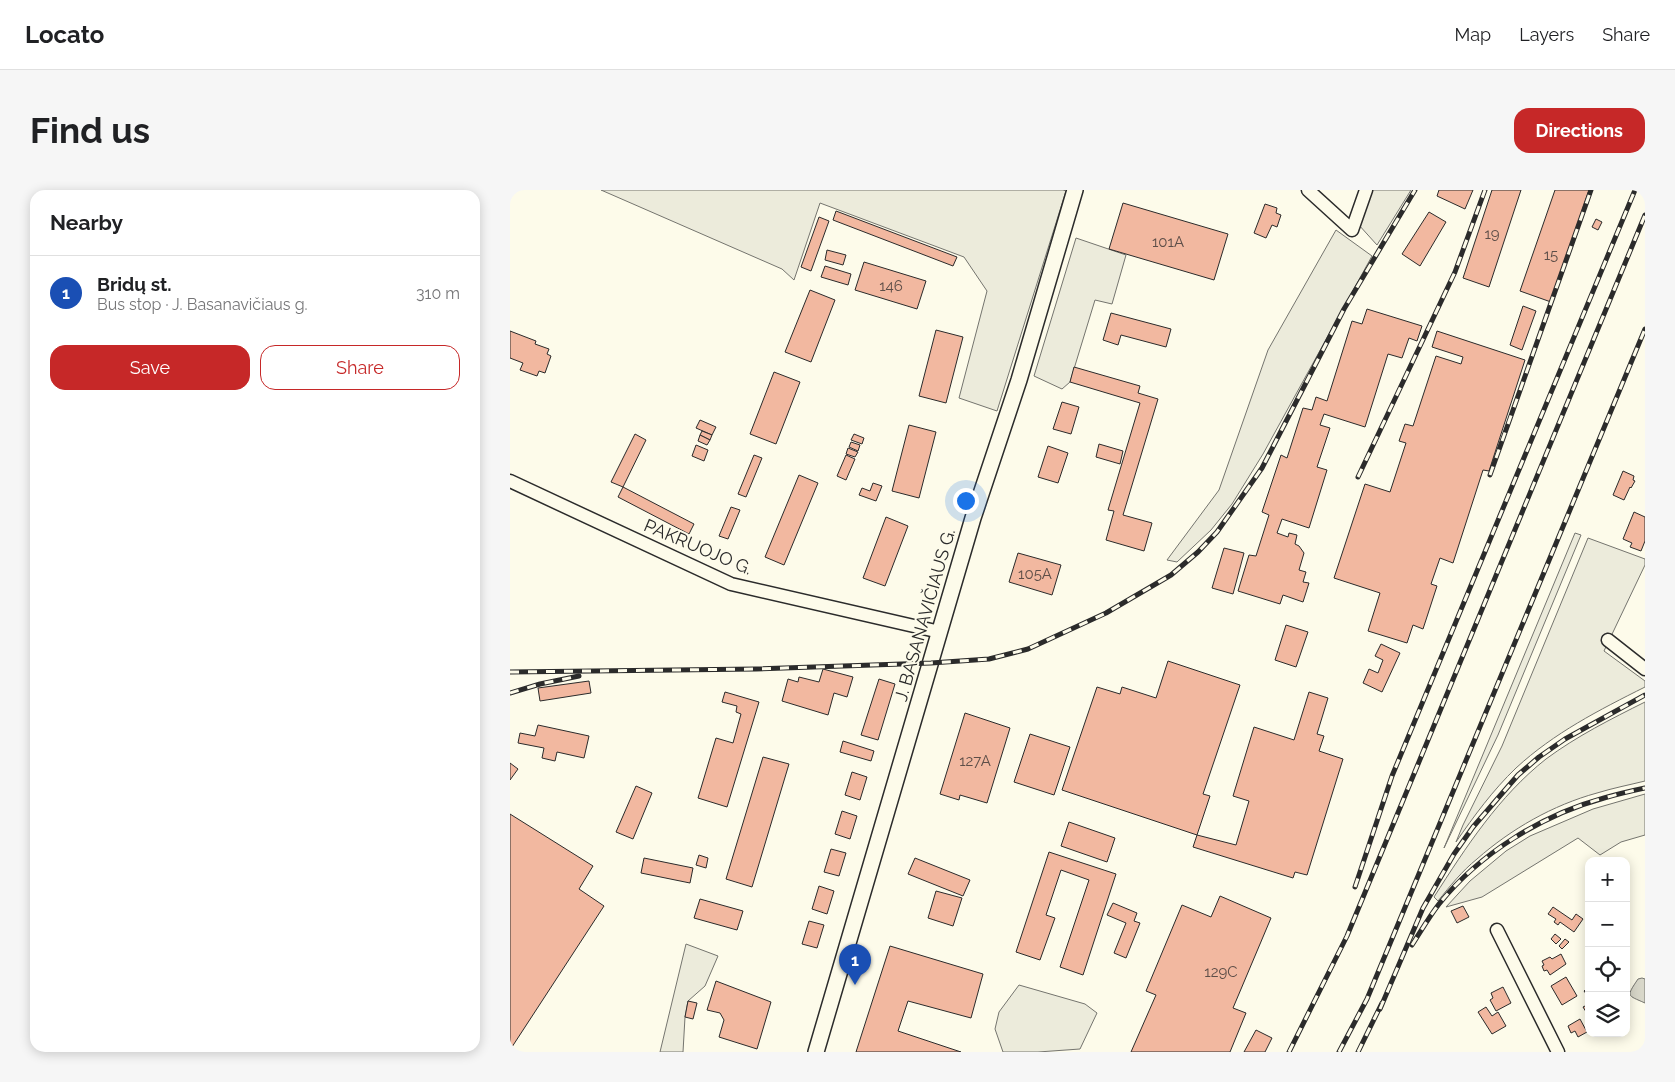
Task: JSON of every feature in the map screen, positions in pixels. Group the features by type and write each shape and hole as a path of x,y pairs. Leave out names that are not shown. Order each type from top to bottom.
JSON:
{"main road":[{"name":"J. BASANAVIČIAUS G.","path":"816,1052 973,518 1021,372 1075,190"}],"street":[{"path":"1308,190 1352,230 1366,190"},
{"name":"PAKRUOJO G.","path":"510,481 731,584 940,632"},
{"path":"1608,640 1645,669"},
{"path":"1497,930 1558,1052"}],"shaded area":[{"path":"601,190 1066,191 997,411 959,398 987,291 964,257 820,203 794,280 782,269"},
{"path":"1370,190 1411,190 1377,245 1358,224"},
{"path":"1336,230 1372,256 1263,454 1232,504 1211,530 1177,562 1167,560 1219,490 1268,350"},
{"path":"1076,238 1126,255 1112,304 1095,300 1070,382 1062,389 1034,376"},
{"path":"1575,533 1581,535 1498,735 1444,848"},
{"path":"1588,538 1645,559 1645,565 1604,651 1645,681 1645,687 1561,733 1531,755 1492,794 1456,842 1502,746"},
{"path":"1645,702 1645,781 1581,798 1533,819 1490,848 1456,879 1438,901 1434,897 1484,823 1513,789 1529,774 1546,759 1570,743 1607,721"},
{"path":"1645,794 1645,835 1621,842 1600,855 1578,838 1482,897 1446,907 1470,881 1506,851 1530,836 1593,809"},
{"path":"686,944 718,956 705,986 688,1001 683,1052 660,1052"},
{"path":"1638,979 1645,979 1645,1003 1630,995"},
{"path":"1019,985 1085,1004 1097,1013 1080,1049 1003,1052 995,1029 999,1012"}],"building":[{"path":"1439,190 1473,190 1465,209 1437,196"},
{"path":"1492,190 1521,190 1489,287 1463,278"},
{"path":"1555,190 1589,190 1551,302 1520,291"},
{"path":"1123,203 1228,234 1214,280 1109,249"},
{"path":"1265,204 1277,208 1276,213 1281,215 1277,227 1272,225 1266,238 1254,233"},
{"path":"836,211 957,257 953,266 833,220"},
{"path":"1429,212 1446,222 1420,266 1402,254"},
{"path":"819,217 829,221 811,271 801,267"},
{"path":"1596,219 1602,222 1598,230 1592,227"},
{"path":"827,250 846,255 843,265 825,260"},
{"path":"864,262 926,281 917,309 855,290"},
{"path":"825,266 851,274 848,285 821,277"},
{"path":"810,290 835,300 811,362 785,352"},
{"path":"1523,306 1536,311 1522,350 1510,345"},
{"path":"1367,309 1422,326 1417,341 1409,338 1402,358 1388,354 1365,427 1324,414 1320,425 1330,428 1317,467 1327,470 1309,528 1282,519 1277,533 1288,537 1289,533 1297,535 1295,544 1304,553 1299,570 1306,572 1303,582 1309,583 1303,602 1283,595 1280,604 1238,591 1249,555 1256,556 1269,515 1262,512 1281,455 1287,458 1303,408 1312,410 1316,397 1327,401 1352,321 1362,324"},
{"path":"1111,313 1171,329 1166,347 1121,335 1118,345 1103,340"},
{"path":"936,330 963,337 946,403 919,396"},
{"path":"510,331 536,341 535,344 549,349 547,354 551,356 545,373 539,371 537,376 520,370 523,363 510,358"},
{"path":"1437,331 1525,360 1489,471 1483,470 1453,563 1440,558 1431,584 1437,586 1423,629 1413,625 1407,643 1368,631 1380,593 1334,578 1365,484 1390,492 1406,443 1399,441 1405,424 1413,426 1436,356 1461,364 1463,357 1432,347"},
{"path":"1074,367 1140,386 1138,393 1158,399 1123,515 1152,523 1144,551 1106,540 1114,511 1108,510 1140,403 1070,382"},
{"path":"774,372 800,382 776,444 750,434"},
{"path":"1062,402 1079,407 1071,434 1053,429"},
{"path":"700,420 716,427 712,435 696,428"},
{"path":"909,425 936,432 919,498 892,491"},
{"path":"702,431 712,435 710,440 700,435"},
{"path":"635,434 646,440 623,487 611,482"},
{"path":"854,434 864,438 862,444 851,440"},
{"path":"700,435 710,440 707,445 698,441"},
{"path":"851,442 860,445 858,451 849,447"},
{"path":"1099,444 1123,451 1120,464 1096,457"},
{"path":"696,445 708,450 704,461 692,456"},
{"path":"1048,446 1068,453 1058,483 1038,477"},
{"path":"848,448 858,452 855,457 846,454"},
{"path":"754,455 762,458 746,497 738,494"},
{"path":"846,455 855,459 846,480 837,476"},
{"path":"1623,471 1634,476 1633,480 1635,481 1624,500 1613,495"},
{"path":"799,475 818,483 784,565 765,557"},
{"path":"873,483 882,486 876,501 859,495 862,488 870,491"},
{"path":"623,487 694,524 689,534 618,497"},
{"path":"731,507 740,510 728,539 719,536"},
{"path":"1634,512 1645,517 1645,541 1641,551 1630,547 1632,543 1623,539"},
{"path":"886,517 908,526 885,586 863,578"},
{"path":"1224,548 1244,553 1233,594 1212,588"},
{"path":"1018,553 1061,565 1052,595 1009,582"},
{"path":"1286,625 1308,632 1296,667 1275,660"},
{"path":"1381,644 1400,653 1382,692 1363,683 1369,669 1378,673 1383,660 1375,656"},
{"path":"1168,661 1240,685 1203,794 1210,796 1197,835 1062,790 1097,687 1120,694 1122,687 1156,698"},
{"path":"823,669 853,677 847,697 834,693 828,715 782,701 788,679 798,682 799,677 819,682"},
{"path":"879,679 895,684 878,740 861,735"},
{"path":"589,681 591,693 540,701 538,688"},
{"path":"725,692 759,702 727,807 698,798 716,738 733,743 741,714 736,712 737,706 722,702"},
{"path":"1309,692 1328,698 1317,734 1324,736 1319,751 1343,759 1307,875 1295,872 1293,878 1193,847 1197,835 1236,845 1249,801 1233,796 1254,727 1294,740"},
{"path":"965,713 1010,728 987,803 960,795 959,800 940,794"},
{"path":"538,725 589,736 584,758 557,752 555,761 542,758 544,748 518,743 520,733 535,736"},
{"path":"1030,734 1070,747 1054,795 1014,782"},
{"path":"843,741 874,751 871,761 840,752"},
{"path":"763,757 789,764 752,887 726,879"},
{"path":"510,763 518,769 510,780"},
{"path":"852,772 867,777 860,800 845,795"},
{"path":"636,786 652,793 633,839 616,832"},
{"path":"842,811 857,816 850,839 835,834"},
{"path":"510,814 593,866 579,889 604,906 510,1050"},
{"path":"1069,822 1115,838 1107,862 1061,846"},
{"path":"831,849 846,853 839,876 824,872"},
{"path":"1049,852 1116,874 1083,975 1060,967 1089,880 1061,870 1046,915 1055,918 1040,960 1016,952"},
{"path":"699,855 708,858 706,868 696,865"},
{"path":"644,858 693,868 690,883 641,873"},
{"path":"915,858 970,880 963,896 908,874"},
{"path":"819,886 834,891 827,914 812,909"},
{"path":"936,891 962,898 953,926 928,918"},
{"path":"1220,896 1271,918 1233,1008 1246,1013 1230,1052 1131,1052 1156,995 1146,991 1182,905 1211,917"},
{"path":"700,899 743,911 737,930 694,918"},
{"path":"1113,903 1137,913 1134,921 1140,923 1126,958 1114,953 1126,923 1107,915"},
{"path":"1463,906 1469,917 1457,923 1451,911"},
{"path":"1553,907 1572,920 1576,914 1583,919 1574,932 1560,922 1558,925 1554,922 1556,919 1548,914"},
{"path":"809,921 824,925 817,948 802,944"},
{"path":"1555,934 1561,939 1556,944 1551,939"},
{"path":"1565,939 1569,942 1562,949 1559,946"},
{"path":"890,946 983,974 971,1018 908,1001 898,1031 961,1052 856,1052"},
{"path":"1561,954 1566,964 1550,975 1547,970 1544,971 1542,961 1550,957 1552,959"},
{"path":"1566,977 1577,996 1562,1005 1551,986"},
{"path":"716,981 771,1002 757,1049 719,1037 724,1020 720,1013 707,1010"},
{"path":"1503,987 1511,1003 1496,1011 1490,1000 1493,998 1491,993"},
{"path":"688,1001 697,1003 693,1019 685,1017"},
{"path":"1486,1007 1492,1016 1498,1012 1506,1026 1492,1034 1478,1012"},
{"path":"1580,1019 1585,1028 1585,1033 1578,1037 1575,1031 1571,1033 1568,1026"},
{"path":"1256,1030 1272,1038 1265,1052 1244,1052"}],"railway":[{"path":"510,672 756,669 931,663 989,659 1028,649 1106,613 1171,575 1198,552 1217,532 1262,468 1344,309 1415,190"},
{"path":"1358,477 1455,272 1485,190"},
{"path":"1490,475 1591,190"},
{"path":"1355,887 1392,776 1635,190"},
{"path":"1289,1052 1347,936 1645,215"},
{"path":"1339,1052 1367,999 1645,329"},
{"path":"510,693 540,684 579,676"},
{"path":"1380,1009 1423,908 1454,854 1473,827 1518,775 1539,757 1565,739 1645,695"},
{"path":"1412,945 1435,909 1455,886 1473,868 1514,838 1581,805 1645,788"},
{"path":"1358,1052 1382,1003"}],"place":[{"name":"Bridų st.","path":"855,985"}]}
